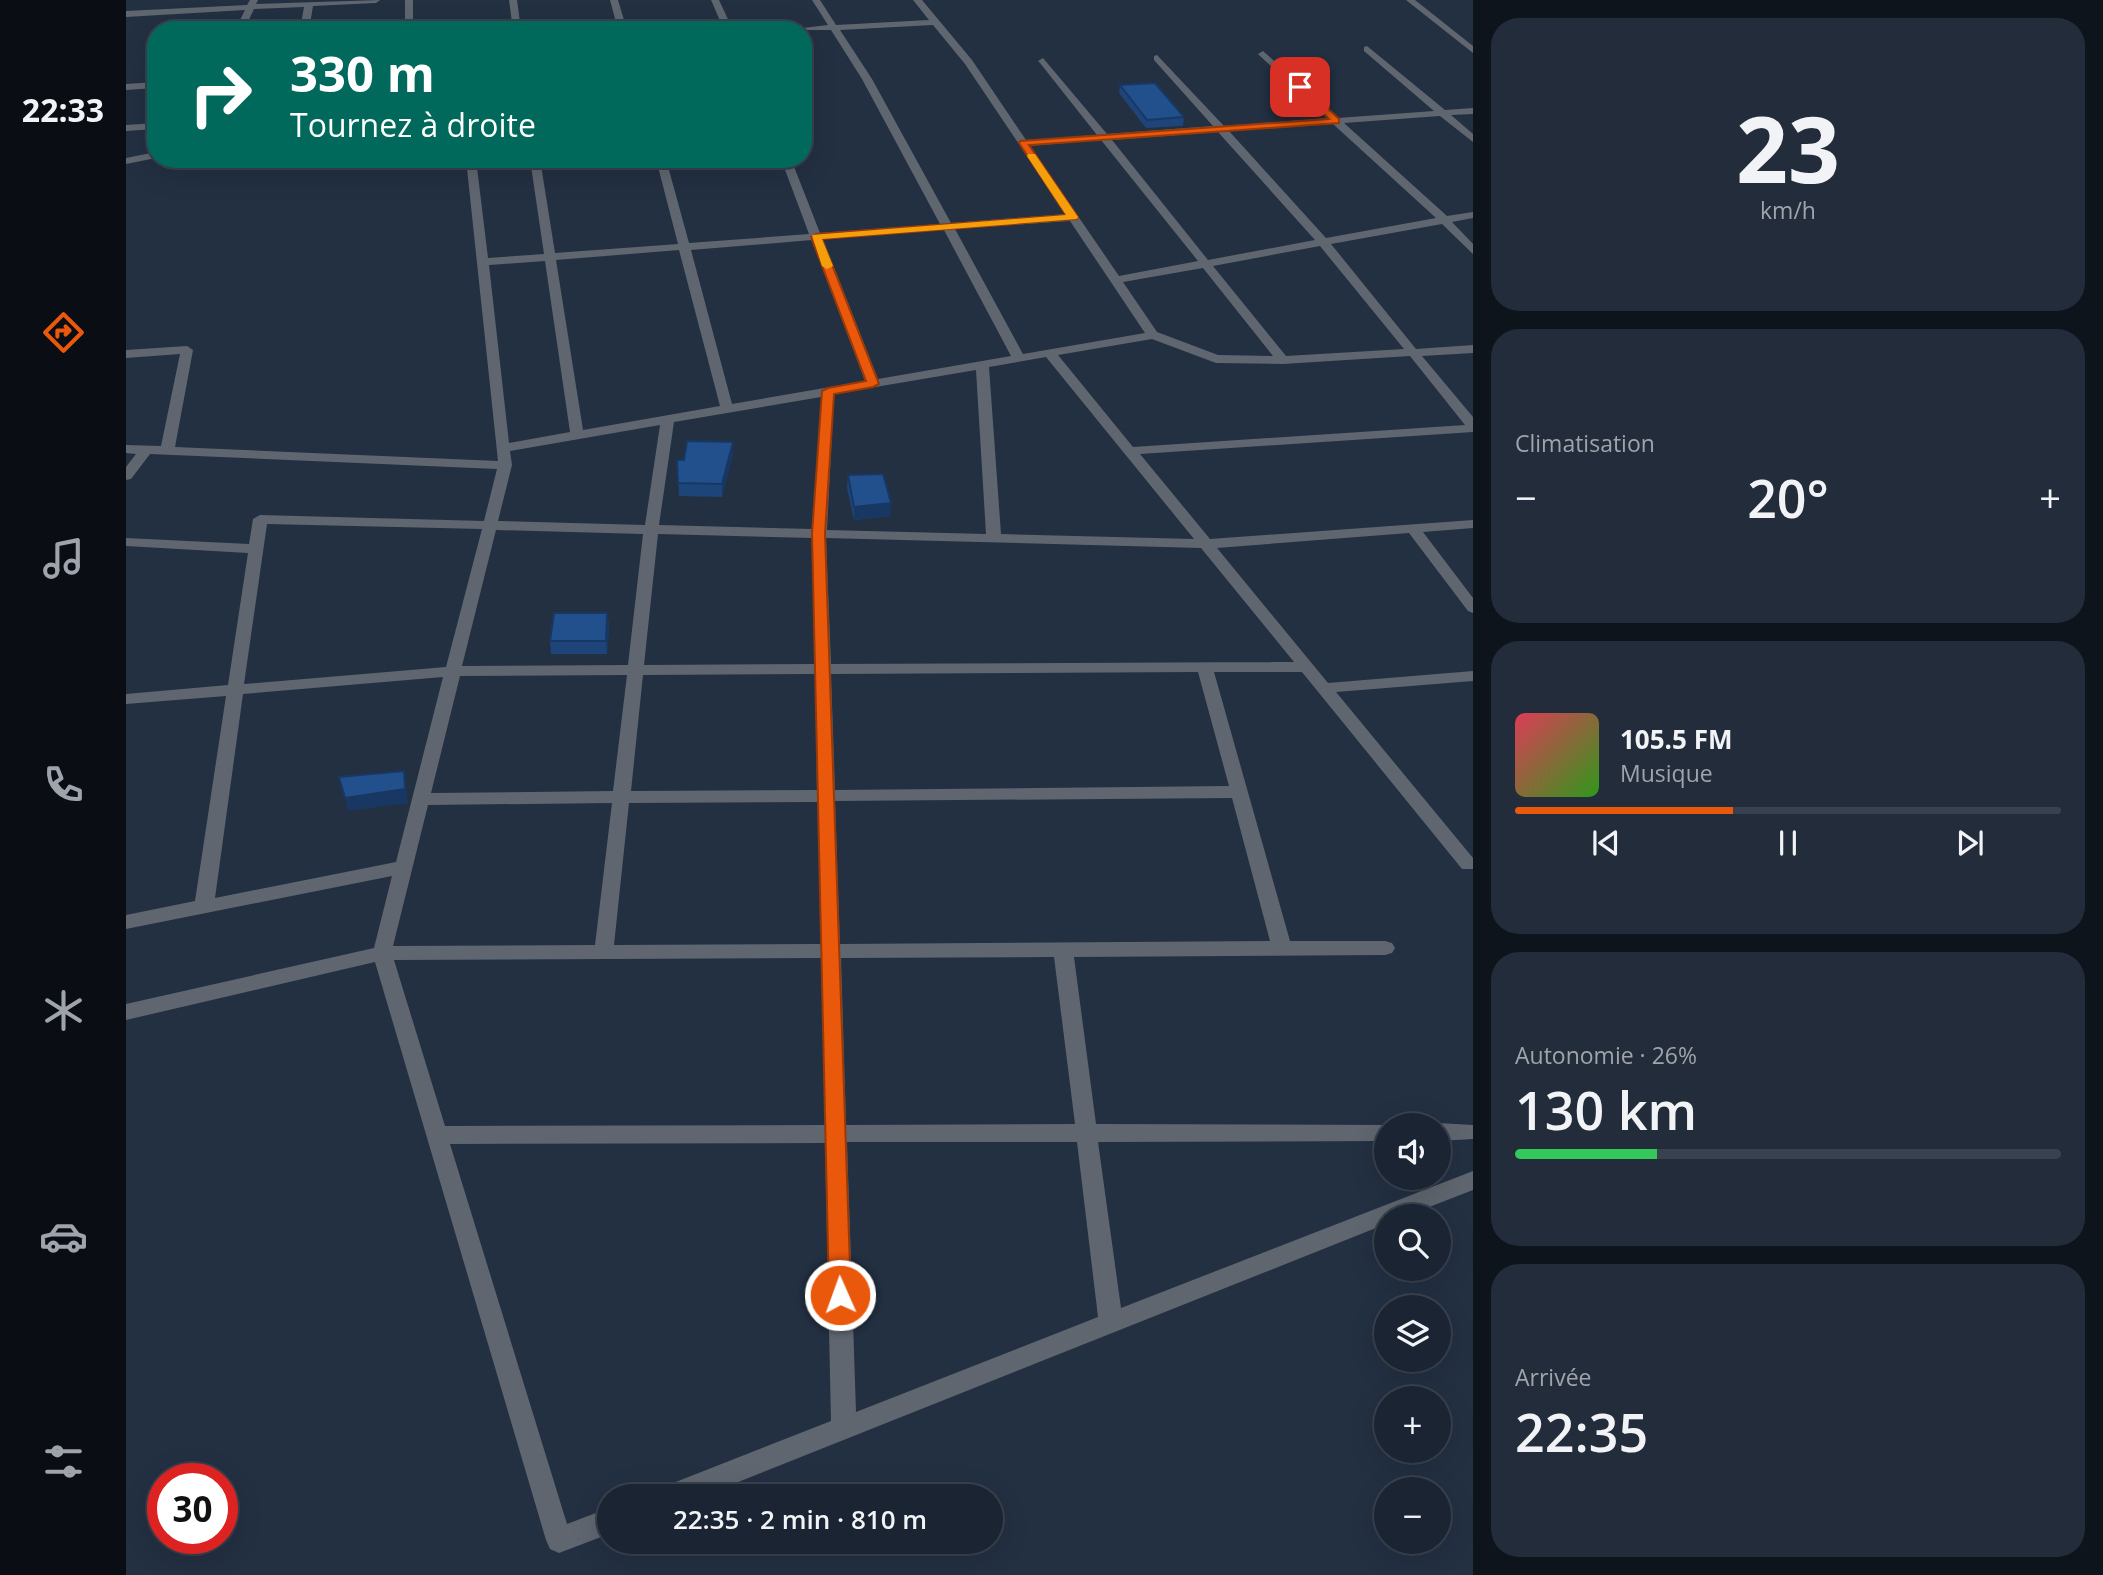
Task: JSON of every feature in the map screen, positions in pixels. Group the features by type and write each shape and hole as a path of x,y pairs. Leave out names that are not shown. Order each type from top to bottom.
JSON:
{"street":[{"path":"174,11 176,0"},
{"path":"126,14 253,3 376,0"},
{"path":"409,0 409,21"},
{"path":"513,0 516,21"},
{"path":"614,0 620,21"},
{"path":"715,0 725,21"},
{"path":"816,0 867,79 1019,358"},
{"path":"917,0 969,62 1153,335"},
{"path":"1410,0 1473,50"},
{"path":"244,21 253,3"},
{"path":"306,21 309,3"},
{"path":"812,28 935,22"},
{"path":"1451,32 1462,32"},
{"path":"1367,49 1473,139"},
{"path":"1263,54 1443,219 1473,251"},
{"path":"1157,58 1324,242 1473,427"},
{"path":"1043,61 1283,360"},
{"path":"126,87 147,86"},
{"path":"1023,143 1473,111"},
{"path":"126,128 147,127"},
{"path":"126,161 147,157"},
{"path":"472,168 505,465 382,953 559,1540 597,1526"},
{"path":"535,168 577,435"},
{"path":"663,168 727,409"},
{"path":"789,168 873,384"},
{"path":"1115,280 1473,215"},
{"path":"482,262 1073,217"},
{"path":"503,448 1153,335 1216,359 1283,360 1473,349"},
{"path":"126,354 187,350 167,451"},
{"path":"1049,353 1468,864"},
{"path":"982,365 994,538"},
{"path":"828,391 819,534 844,1429"},
{"path":"604,952 651,530 668,419"},
{"path":"1130,451 1473,427"},
{"path":"126,449 505,465"},
{"path":"126,476 146,450"},
{"path":"204,906 260,519 1206,544 1473,524"},
{"path":"1413,528 1473,608"},
{"path":"126,542 255,549"},
{"path":"126,699 453,671 1307,667"},
{"path":"1205,668 1282,948"},
{"path":"1324,688 1473,676"},
{"path":"421,799 1239,792"},
{"path":"126,922 404,866"},
{"path":"126,1012 382,953 1385,948"},
{"path":"1063,950 1111,1323"},
{"path":"437,1135 1374,1132"},
{"path":"1451,1132 1469,1132"},
{"path":"703,1484 1473,1180"}],"building":[{"path":"1155,83 1184,117 1147,120 1120,85"},
{"path":"687,441 733,442 722,484 678,483 677,460 684,460"},
{"path":"883,474 891,503 854,507 848,475"},
{"path":"554,613 607,613 606,641 550,641"},
{"path":"404,771 405,789 345,798 339,777"}],"slow traffic":[{"path":"827,266 816,237 1073,217 1032,156"}],"route":[{"path":"840,1295 819,534 828,391 873,384 816,237 1073,217 1023,143 1336,121 1300,87"}]}
